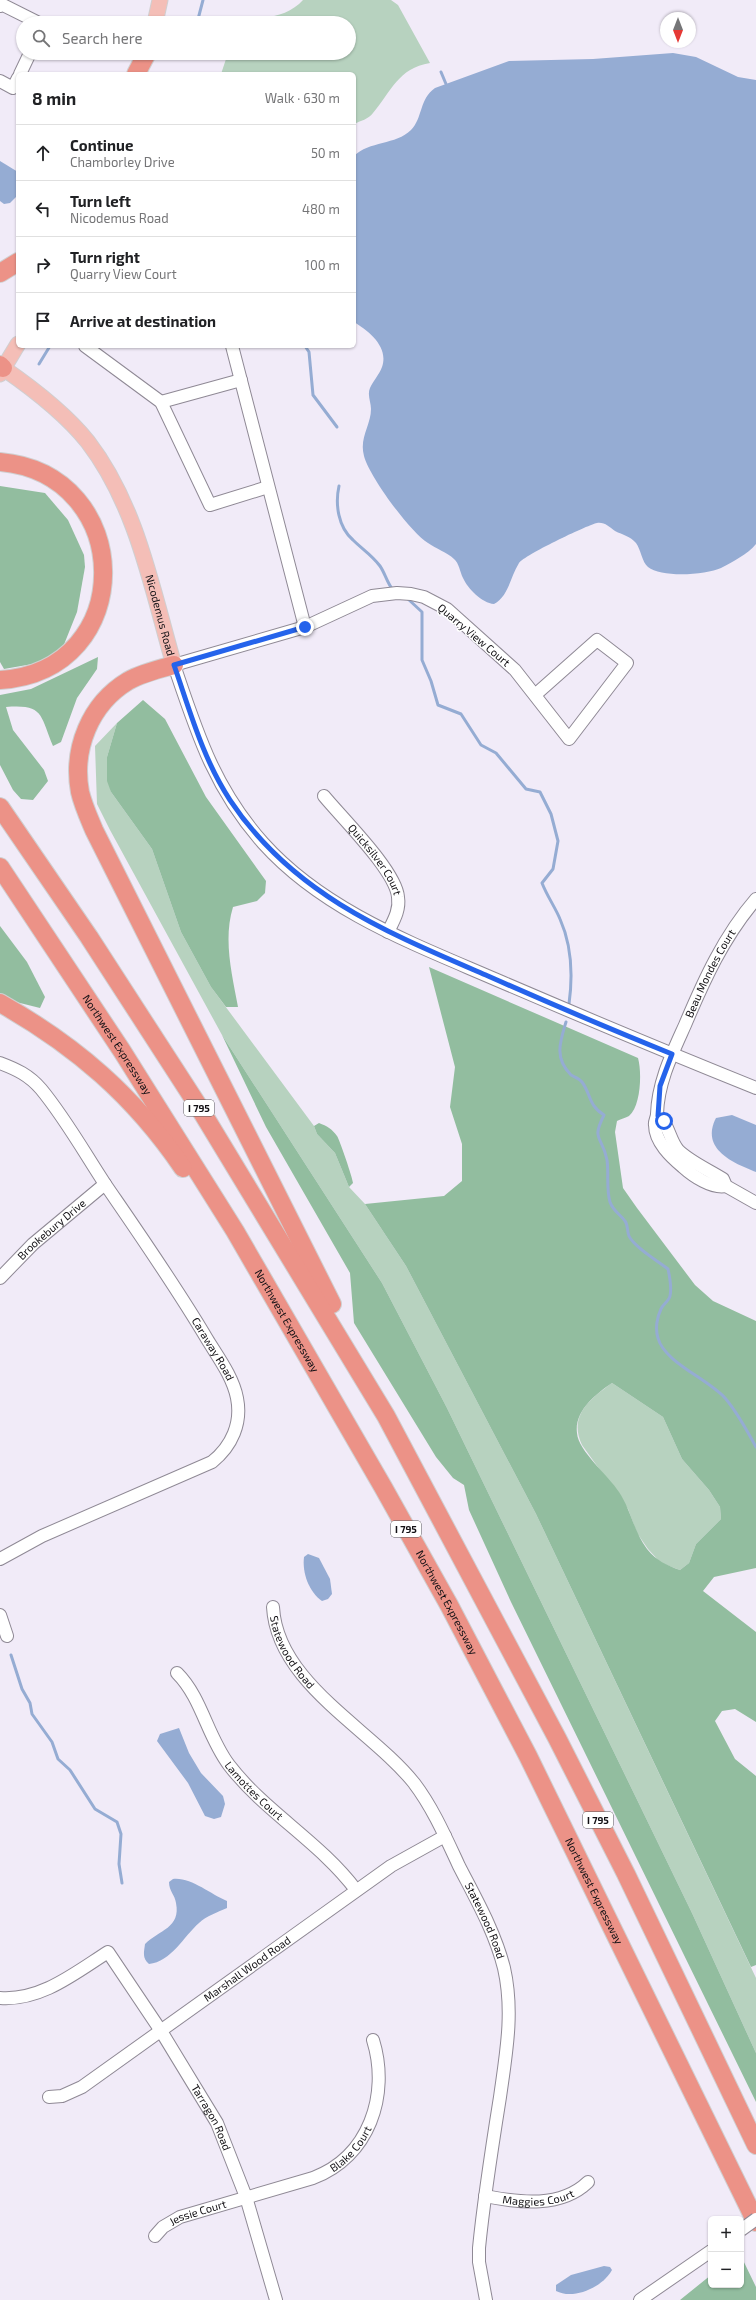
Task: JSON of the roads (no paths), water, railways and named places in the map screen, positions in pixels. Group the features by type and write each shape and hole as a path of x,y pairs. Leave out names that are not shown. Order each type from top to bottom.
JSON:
{"highway":[{"path":"137,72 143,60"},
{"path":"0,273 16,263"},
{"path":"0,462 32,468 62,485 75,496 94,525 101,547 104,568 104,583 99,607 88,630 68,654 40,672 25,677 0,680"},
{"path":"174,665 128,681 104,701 94,714 87,727 79,755 81,794 94,830 386,1416"},
{"name":"I 795","path":"0,807 90,938 196,1104 386,1416 557,1738 626,1874 756,2145"},
{"name":"Northwest Expressway","path":"0,867 168,1122 283,1312 448,1605 528,1756 756,2221"},
{"path":"0,1003 58,1038 97,1069 121,1092 172,1152 228,1237 283,1312"}],"main road":[{"path":"157,16 160,0"},
{"path":"142,72 145,60"},
{"path":"1,369 16,347"},
{"name":"Nicodemus Road","path":"1,369 58,411 87,440 105,466 118,489 129,515 174,665"}],"street":[{"path":"0,6 1,4 25,16"},
{"path":"21,72 27,60"},
{"path":"0,81 14,88 16,83"},
{"path":"88,348 162,402 210,505 268,487"},
{"path":"233,348 305,627"},
{"path":"162,402 241,380"},
{"name":"Quarry View Court","path":"174,665 305,627 327,618 362,599 384,593 398,593 424,598 447,609 515,670 569,739 627,663 598,640 535,695"},
{"name":"Nicodemus Road","path":"174,665 205,754 230,800 245,821 278,858 307,883 352,913 388,932 566,1010 756,1088"},
{"name":"Quicksilver Court","path":"324,796 382,865 396,886 398,907 388,932"},
{"name":"Beau Mondes Court","path":"756,899 732,930 712,965 672,1054 660,1086 658,1116 654,1124 658,1137 674,1159 691,1174 718,1187 726,1186 756,1203"},
{"name":"Caraway Road","path":"0,1063 17,1069 30,1077 40,1088 177,1288 225,1369 237,1397 238,1422 230,1442 223,1453 212,1462 42,1536 0,1559"},
{"name":"Brookebury Drive","path":"0,1278 33,1244 105,1184"},
{"name":"Statewood Road","path":"273,1607 274,1622 279,1635 287,1652 302,1673 317,1691 402,1769 426,1802 445,1836 490,1928 501,1957 507,1988 508,2038 479,2248 482,2283 486,2300"},
{"path":"0,1615 7,1636"},
{"name":"Lamottes Court","path":"177,1673 186,1682 208,1730 229,1765 260,1798 332,1862 356,1890"},
{"name":"Marshall Wood Road","path":"49,2097 62,2096 82,2087 390,1866 445,1836"},
{"name":"Tarragon Road","path":"0,1998 16,1998 47,1989 108,1952 217,2123 246,2198 276,2300"},
{"name":"Blake Court","path":"246,2198 323,2174 355,2150 366,2132 376,2105 380,2074 374,2040"},
{"name":"Maggies Court","path":"485,2196 527,2202 555,2199 579,2190 588,2182"},
{"name":"Jessie Court","path":"155,2236 163,2227 180,2217 246,2198"},
{"path":"744,2228 756,2221"},
{"path":"640,2300 710,2252"}],"water":[{"path":"673,53 696,57 738,77 756,80 756,544 740,558 721,568 695,574 663,573 646,565 638,546 631,539 605,524 597,523 556,541 524,559 516,568 509,586 503,596 494,604 480,598 468,587 454,559 431,545 411,528 391,503 367,465 364,456 363,443 371,409 369,391 371,385 381,370 383,353 376,340 366,330 356,323 356,154 367,148 405,135 411,130 418,120 426,98 435,88 509,61 593,59"},
{"path":"0,161 16,171 16,197 10,203 4,204 0,201"},
{"path":"732,1115 756,1125 756,1172 738,1164 721,1153 712,1138 712,1129 716,1118"},
{"path":"308,1554 319,1558 330,1579 332,1594 328,1599 322,1601 317,1597 307,1582 304,1569 304,1557"},
{"path":"179,1728 189,1753 201,1773 223,1796 225,1804 221,1817 214,1819 205,1816 188,1783 157,1741 160,1734"},
{"path":"173,1879 180,1879 194,1883 227,1901 227,1908 212,1914 193,1928 171,1954 164,1959 149,1964 144,1957 145,1944 168,1928 175,1918 177,1911 169,1882"},
{"path":"604,2266 610,2267 612,2270 601,2282 587,2291 571,2294 556,2291 556,2285 571,2275"}],"waterway":[{"path":"199,16 203,0"},
{"path":"441,72 446,84"},
{"path":"39,364 49,348"},
{"path":"306,348 309,352 313,395 337,427"},
{"path":"339,486 337,500 339,515 344,529 348,535 377,562 393,590"},
{"path":"408,599 422,612 422,660 431,681 438,705 461,714 481,745 496,753 526,789 540,792 551,814 558,841 553,869 542,883 560,919 567,940 571,971 569,1004"},
{"path":"566,1022 560,1043 560,1056 562,1062 571,1075 582,1082 592,1103 604,1115 598,1129 598,1134 607,1160 608,1192 610,1202 613,1208 626,1223 629,1236 636,1245 668,1269 671,1293 662,1307 657,1323 657,1334 662,1347 677,1363 708,1384 725,1398 738,1416 756,1447"},
{"path":"11,1655 22,1689 30,1703 32,1714 52,1742 58,1759 70,1770 95,1809 117,1822 121,1834 119,1864 122,1883"}]}
